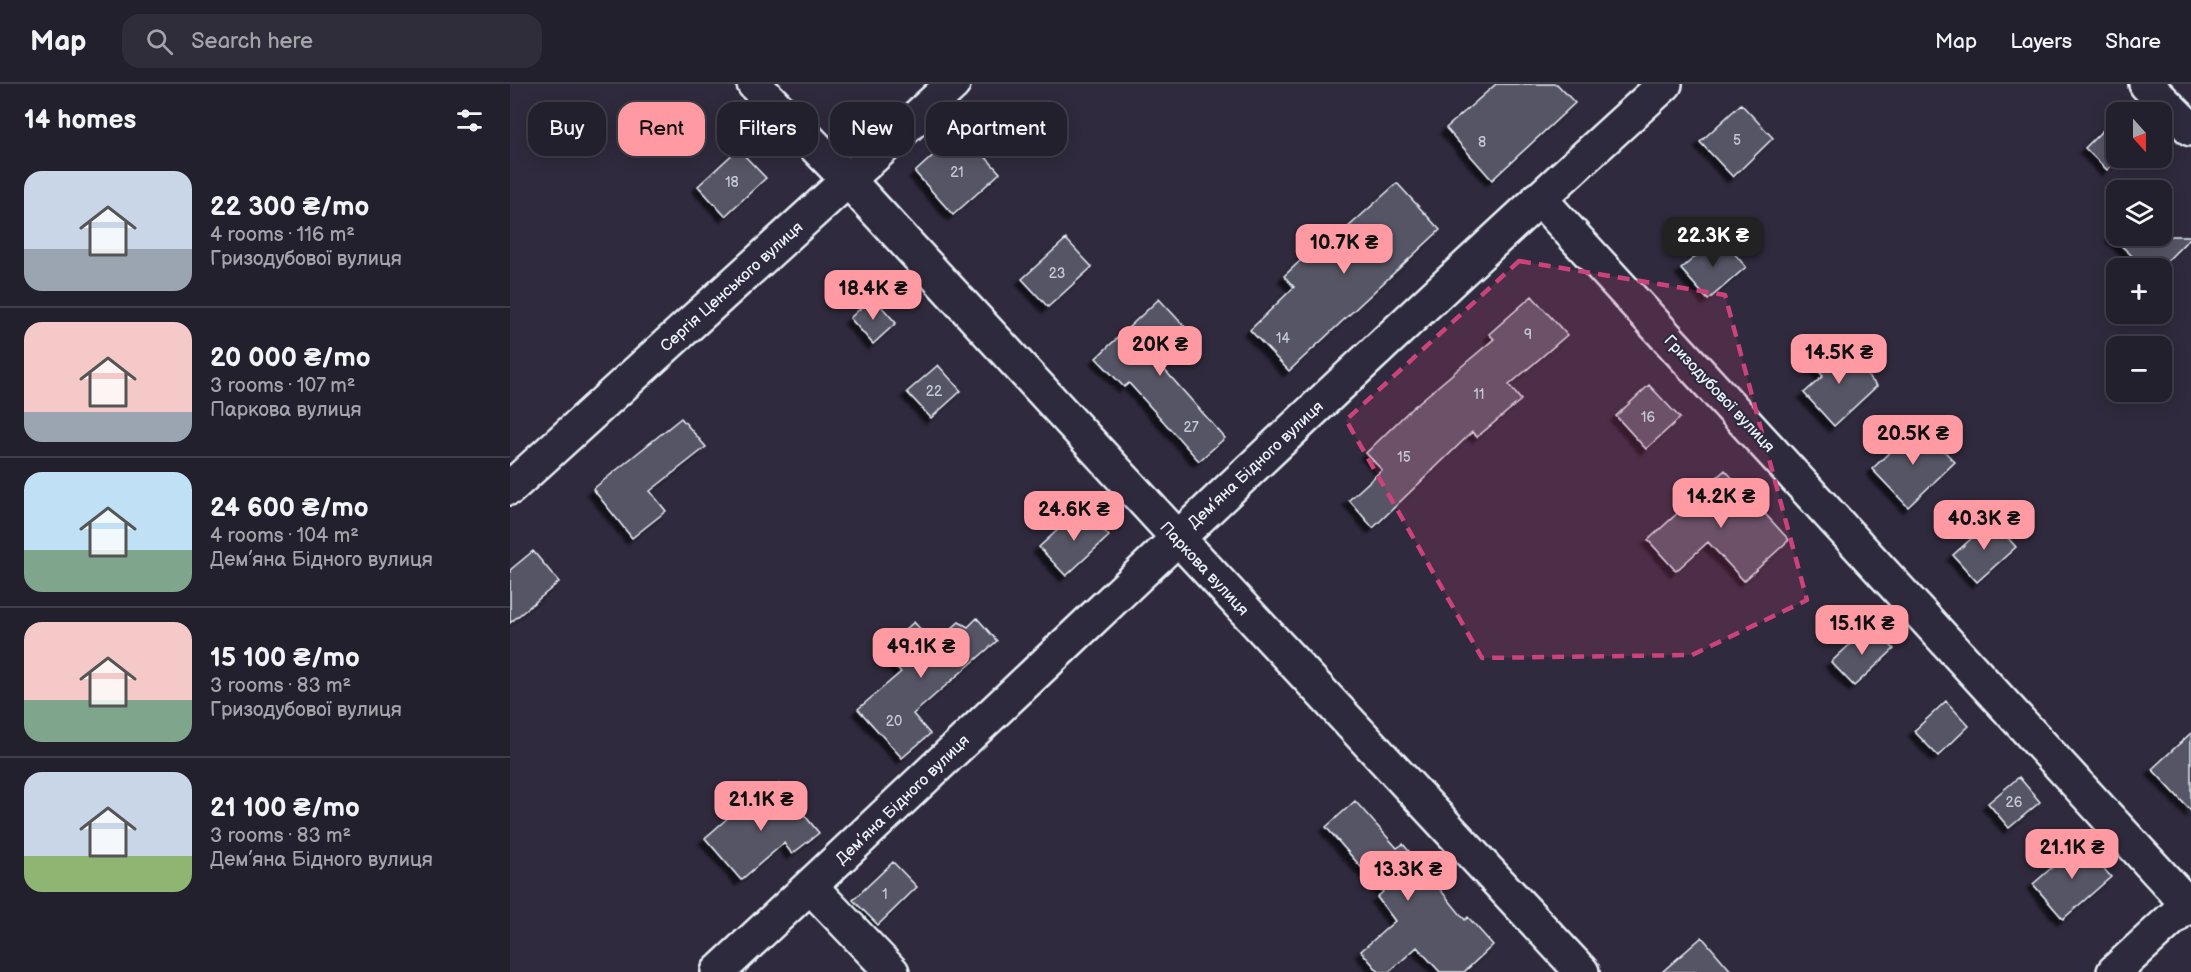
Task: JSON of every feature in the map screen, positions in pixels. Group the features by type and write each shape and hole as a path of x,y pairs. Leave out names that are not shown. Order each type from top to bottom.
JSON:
{"street":[{"name":"Паркова вулиця","path":"754,84 847,179 1582,972"},
{"name":"Сергія Ценського вулиця","path":"510,488 953,84"},
{"name":"Дем’яна Бідного вулиця","path":"718,972 1177,537 1539,198 1665,84"},
{"path":"2146,84 2191,129"},
{"name":"Гризодубової вулиця","path":"1539,198 2190,904"},
{"path":"810,886 892,972"},
{"path":"2114,972 2190,904"}],"highlighted area":[{"path":"1519,261 1725,295 1807,600 1692,655 1482,658 1346,420"}],"building":[{"path":"1496,84 1557,84 1575,103 1492,180 1446,128"},
{"path":"1741,104 1773,138 1733,177 1700,142"},
{"path":"2106,127 2106,168 2109,168 2107,170 2085,148"},
{"path":"730,156 745,156 766,178 725,216 698,186"},
{"path":"933,156 985,156 1000,173 953,215 915,172"},
{"path":"1397,183 1440,230 1289,371 1250,330 1294,287 1284,276 1330,233 1335,239"},
{"path":"1719,236 1746,267 1708,300 1681,269"},
{"path":"2172,236 2191,236 2170,258 2134,258 2122,246 2172,246"},
{"path":"1066,239 1092,267 1048,307 1022,279"},
{"path":"1532,296 1567,335 1509,385 1521,400 1477,437 1472,432 1373,528 1349,500 1382,470 1366,453 1411,409 1494,339 1489,334"},
{"path":"873,297 896,323 873,344 850,318"},
{"path":"1159,299 1187,329 1155,359 1225,438 1199,461 1129,383 1124,387 1096,358"},
{"path":"1837,343 1877,386 1834,426 1804,393 1823,376 1813,365"},
{"path":"938,365 961,391 931,418 907,392"},
{"path":"1649,385 1680,418 1646,449 1616,416"},
{"path":"681,418 706,447 650,491 666,511 632,538 593,489"},
{"path":"1918,425 1955,462 1908,507 1872,469"},
{"path":"1725,470 1789,540 1744,581 1708,542 1676,571 1648,540"},
{"path":"1082,508 1109,536 1066,576 1039,547"},
{"path":"1992,520 2016,547 1977,582 1953,555"},
{"path":"533,551 559,582 510,623 510,570"},
{"path":"977,618 997,641 913,714 930,734 902,758 858,709 901,672 882,650 914,622 934,644 959,622 968,627"},
{"path":"1871,625 1894,649 1854,686 1831,662"},
{"path":"1946,701 1969,726 1938,756 1914,731"},
{"path":"2191,733 2191,811 2152,769"},
{"path":"2019,777 2040,802 2009,828 1988,803"},
{"path":"779,784 819,833 792,854 784,843 741,880 705,838 739,808 743,813"},
{"path":"1355,801 1397,848 1403,844 1465,920 1468,917 1493,945 1464,972 1440,972 1417,947 1389,972 1379,972 1361,951 1395,921 1377,897 1383,892 1326,827"},
{"path":"2081,842 2111,877 2063,919 2033,884"},
{"path":"893,862 917,887 878,925 853,900"},
{"path":"1702,937 1732,972 1662,972"}]}
